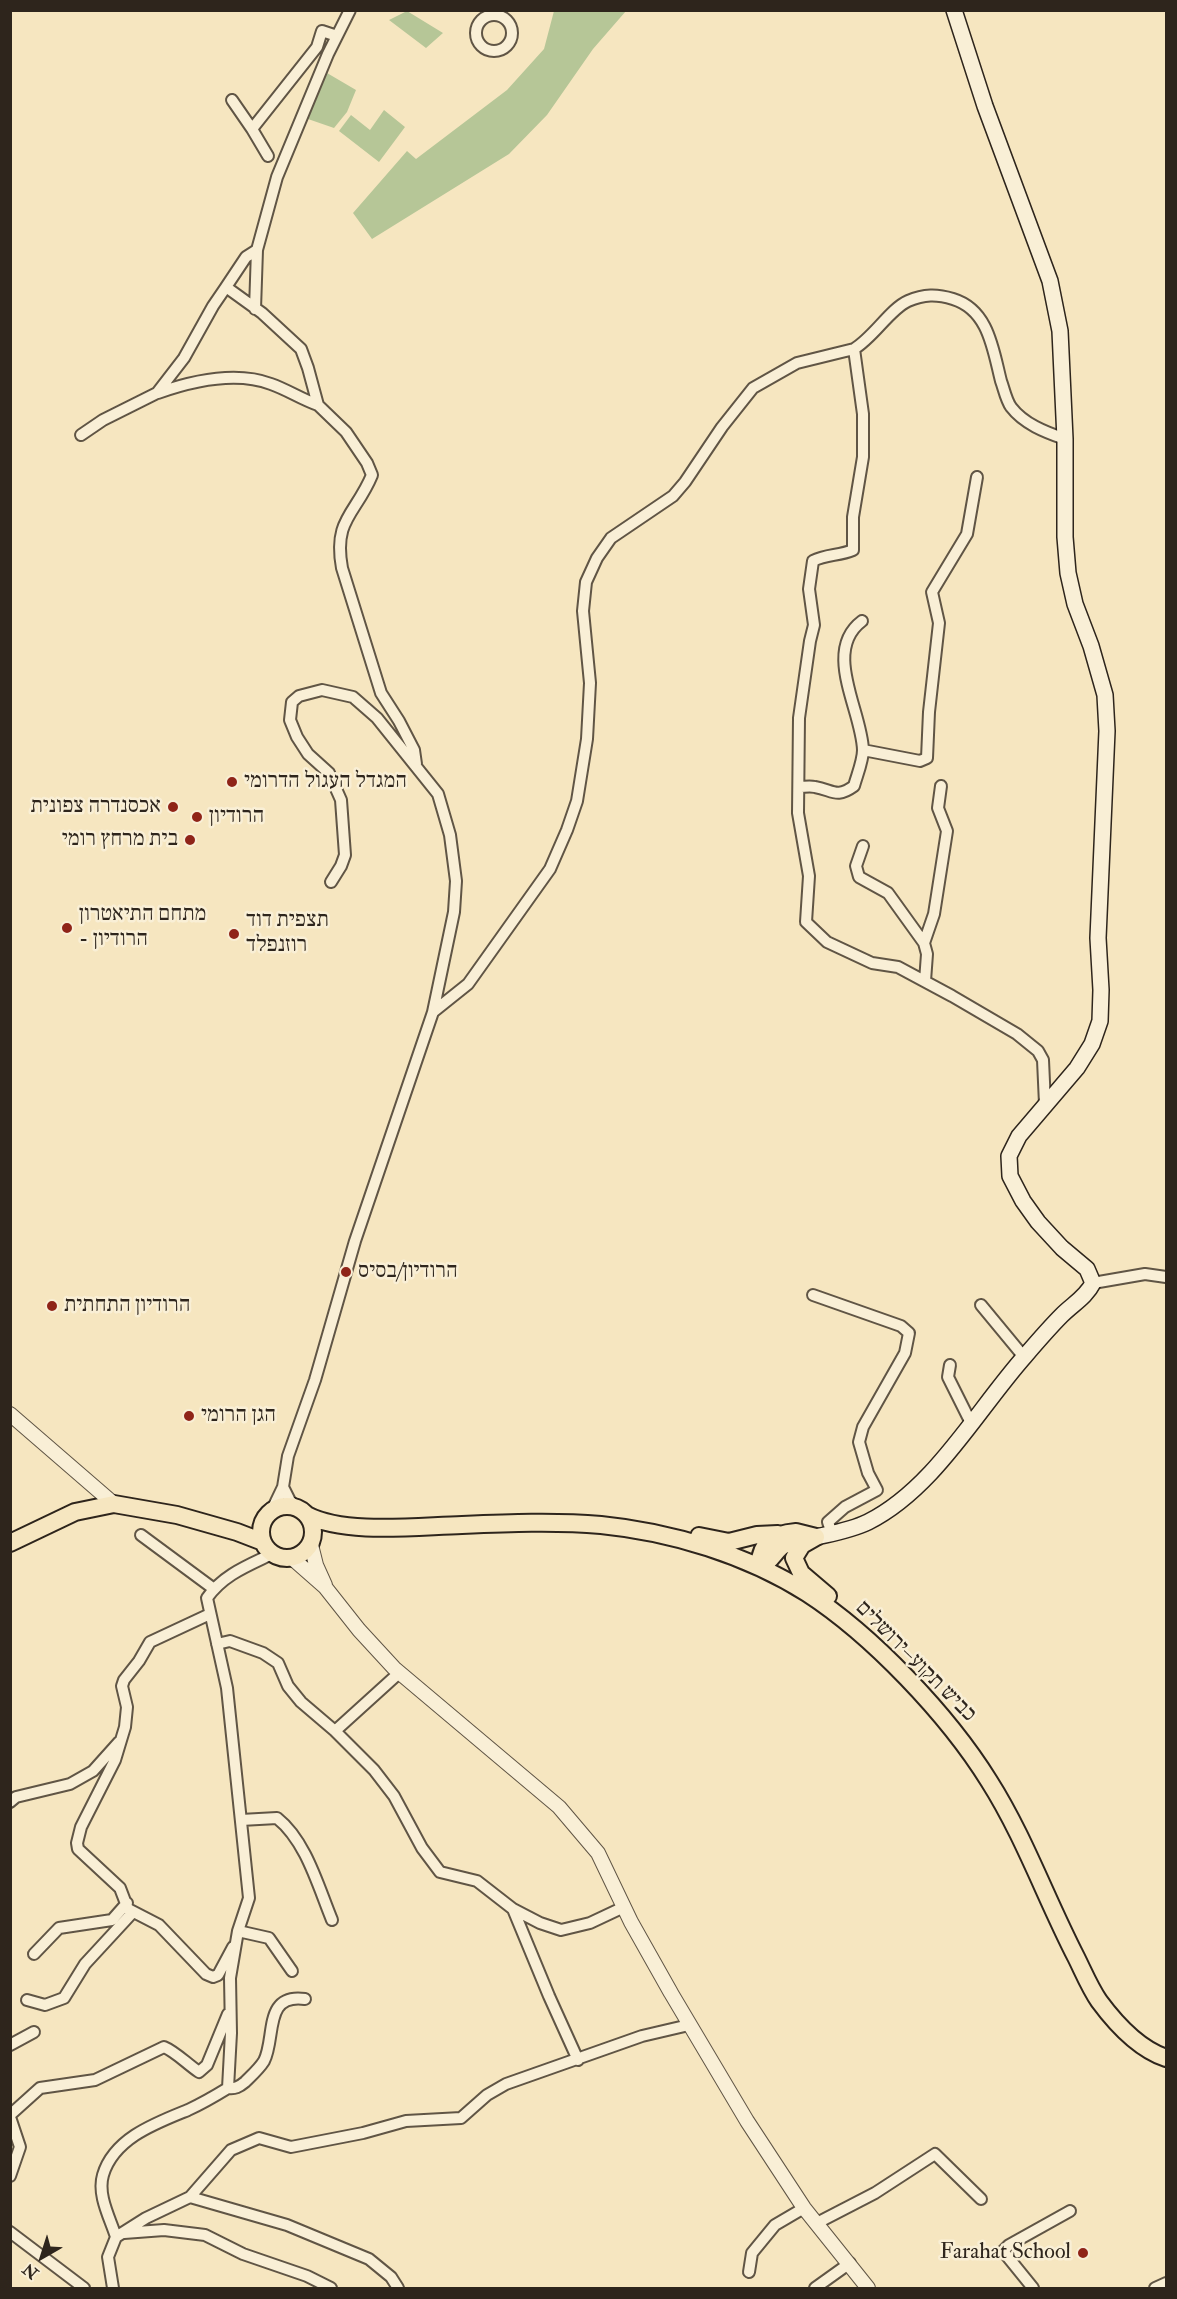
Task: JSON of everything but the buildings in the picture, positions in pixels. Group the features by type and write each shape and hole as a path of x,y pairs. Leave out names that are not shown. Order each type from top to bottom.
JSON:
{"main road":[{"path":"778,1534 767,1543 760,1554 759,1566 768,1563 788,1542 844,1532 869,1522 890,1508 945,1459 1024,1357 1063,1315 1088,1293 1093,1283 1087,1269 1062,1248 1038,1222 1010,1176 1009,1156 1019,1136 1077,1068 1092,1044 1100,1021 1098,938 1107,731 1105,695 1091,646 1075,604 1068,573 1065,537 1065,439 1060,331 1050,281 985,106 954,10"},
{"path":"10,1543 75,1512 114,1504 177,1515 237,1532 284,1558 292,1558 306,1551 311,1545 314,1530 304,1512 284,1506 267,1518 237,1532"},
{"name":"כביש תקוע–ירושלים","path":"304,1512 317,1520 363,1527 543,1522 602,1525 700,1546 759,1566 807,1593 848,1622 922,1694 963,1742 990,1782 1022,1841 1059,1923 1098,2000 1127,2034 1167,2058"},
{"path":"267,1518 268,1548"},
{"path":"625,1529 643,1524 729,1542 757,1535 796,1532 824,1535"},
{"name":"כביש תקוע–ירושלים","path":"311,1545 323,1536 363,1527"},
{"path":"824,1535 802,1545 794,1558 801,1573 874,1632 916,1675 922,1694"}],"street":[{"path":"255,309 257,250 277,177 350,10"},
{"path":"252,129 316,47 322,31 337,36"},
{"path":"232,100 268,156"},
{"path":"157,393 184,358 213,306 246,257 257,250"},
{"path":"226,288 255,309 301,349 318,405"},
{"path":"433,1012 468,984 550,869 567,830 577,801 587,739 590,683 583,611 586,582 597,558 611,538 673,496 753,388 797,363 854,349 867,341 906,302 927,294 957,300 975,312 986,326 1004,392 1011,406 1038,430 1065,439"},
{"path":"854,349 862,414 863,457 853,517 853,550 842,555 823,555 813,561 811,572 810,589 814,625 799,718 798,813 809,876 806,922 827,942 872,963 898,967 1017,1035 1038,1051 1043,1060 1045,1104"},
{"path":"81,435 103,420 157,393 185,383 243,378 268,382 318,405 346,432 367,463 372,475 351,509 342,529 339,550 342,568 381,693 414,750 416,765"},
{"path":"863,750 920,761 927,758 929,712 939,623 932,592 967,534 977,477"},
{"path":"799,787 816,787 830,793 844,793 854,786 863,750 846,673 844,651 854,627 862,621"},
{"path":"267,1518 283,1487 288,1456 315,1380 355,1241 433,1012 450,937 456,881 450,835 438,794 377,718 353,698 322,690 299,696 292,702 290,720 308,754 329,773 341,800 345,855 341,867 331,882"},
{"path":"924,943 934,914 947,831 938,808 941,786"},
{"path":"863,846 856,866 859,876 888,893 924,943 927,954 925,981"},
{"path":"1093,1283 1132,1275 1167,1277"},
{"path":"813,1295 901,1326 909,1333 904,1353 863,1427 860,1442 868,1473 877,1490 845,1507 828,1521 824,1535"},
{"path":"981,1305 1024,1357"},
{"path":"950,1365 948,1377 971,1423"},
{"path":"10,1414 114,1504"},
{"path":"283,1487 290,1501 304,1512"},
{"path":"141,1535 213,1589"},
{"path":"311,1545 326,1587"},
{"path":"228,2088 230,1978 237,1936 249,1898 227,1688 207,1598 213,1589 268,1548"},
{"path":"292,1558 326,1587 359,1630 399,1673 559,1807 598,1853 624,1907 689,2025 742,2113 804,2208 850,2263 868,2289"},
{"path":"210,1614 150,1642 124,1680 122,1686 128,1715 121,1740 115,1760 81,1827 77,1844 78,1849 120,1888 130,1908 159,1925 199,1968 213,1977 218,1975 237,1936"},
{"path":"217,1644 230,1641 263,1653 278,1664 288,1686 301,1702 375,1770 394,1796 422,1848 440,1872 477,1881 513,1909 540,1923 561,1930 590,1923 624,1907"},
{"path":"335,1731 399,1673"},
{"path":"10,1802 16,1797 70,1784 93,1771 121,1740"},
{"path":"241,1820 277,1818 286,1826 307,1859 332,1920"},
{"path":"34,1954 59,1928 112,1920 130,1908"},
{"path":"27,2000 45,2005 64,1998 85,1964 130,1908"},
{"path":"513,1909 578,2060"},
{"path":"237,1936 269,1938 292,1971"},
{"path":"118,2235 103,2201 103,2175 115,2154 132,2136 161,2120 189,2110 228,2088 234,2089 241,2086 264,2060 270,2029 280,2006 296,1998 305,2000"},
{"path":"10,2176 20,2147 10,2116 40,2088 95,2080 164,2047 199,2072 207,2065 231,2008"},
{"path":"113,2289 108,2257 118,2235 146,2218 190,2197 231,2150 259,2138 291,2147 363,2133 406,2121 461,2118 487,2095 506,2084 642,2036 689,2025"},
{"path":"10,2045 34,2032"},
{"path":"817,2223 875,2193 935,2154 981,2199"},
{"path":"190,2197 287,2225 369,2259 391,2277 398,2289"},
{"path":"749,2272 752,2253 775,2225 804,2208"},
{"path":"1033,2289 1003,2251 1009,2245 1070,2211"},
{"path":"118,2235 164,2230 205,2235 243,2254 307,2276 331,2289"},
{"path":"10,2232 84,2289"},
{"path":"815,2289 850,2263"},
{"path":"1155,2289 1167,2283"}],"green space":[{"path":"407,11 443,33 426,48 389,20"},
{"path":"554,11 626,11 593,49 547,115 509,154 372,239 353,213 407,151 416,159 507,90 544,49"},
{"path":"327,73 356,90 347,112 334,128 308,119"},
{"path":"384,110 405,127 379,162 339,131 351,115 370,130"}],"place":[{"name":"המגדל העגול הדרומי","path":"232,782"},
{"name":"אכסנדרה צפונית","path":"173,807"},
{"name":"הרודיון","path":"197,817"},
{"name":"בית מרחץ רומי","path":"190,840"},
{"name":"מתחם התיאטרון - הרודיון","path":"67,928"},
{"name":"תצפית דוד רוזנפלד","path":"234,934"},
{"name":"הרודיון/בסיס","path":"346,1272"},
{"name":"הרודיון התחתית","path":"52,1306"},
{"name":"הגן הרומי","path":"189,1416"},
{"name":"Farahat School","path":"1083,2253"}]}
